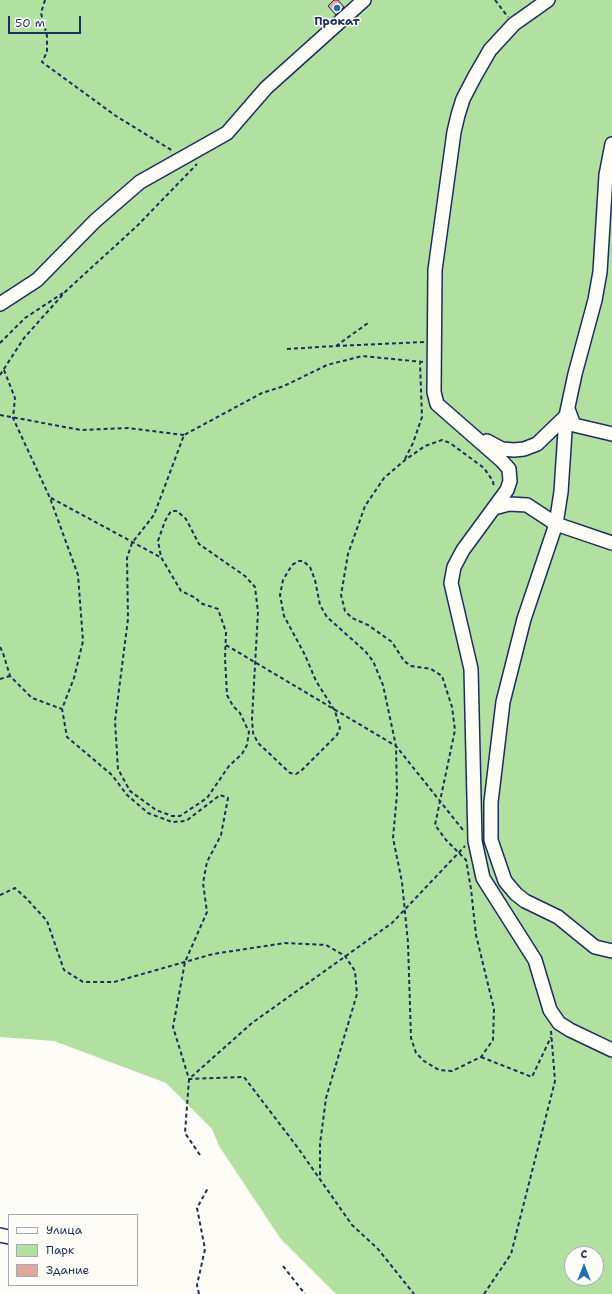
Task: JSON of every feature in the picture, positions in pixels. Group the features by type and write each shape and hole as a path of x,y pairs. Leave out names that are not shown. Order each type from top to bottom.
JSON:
{"street":[{"path":"0,304 37,280 95,221 140,182 227,133 266,88 364,0"},
{"path":"548,0 514,24 490,50 463,99 454,132 435,270 434,392 437,404 456,422 473,434 502,449 524,449 537,444 567,412"},
{"path":"612,144 606,175 600,272 595,300 575,374 567,412 561,492 556,524 524,619 503,702 491,802 491,840 505,881 516,894 525,901 558,917 595,947 612,951"},
{"path":"567,412 574,425 612,434"},
{"path":"473,434 509,469 510,481 507,490 463,550 454,567 450,583 471,669 475,841 483,878 535,960 550,1010 559,1023 570,1030 612,1050"},
{"path":"494,508 509,504 527,505 556,524 612,543"}],"path":[{"path":"45,0 41,13 47,36 46,52 42,62 116,116 185,158"},
{"path":"494,0 514,24"},
{"path":"0,375 24,338 66,291 138,225 200,161"},
{"path":"0,343 25,318 66,291"},
{"path":"336,346 368,323"},
{"path":"287,349 373,345 406,341 434,342"},
{"path":"0,415 81,430 128,428 184,435 262,393 284,386 327,365 362,356 420,363 434,361"},
{"path":"405,460 422,417 420,363"},
{"path":"4,370 15,398 14,418 50,498 78,575 84,641 74,678 62,709 66,737 112,775 127,795 148,813 172,822 186,821 220,794 228,798 221,835 207,862 203,883 207,912 185,962 173,1027 189,1079 185,1133 200,1155"},
{"path":"184,435 154,515 132,543 128,558 128,619 115,721 118,769 130,791 156,810 172,816 180,816 207,798 229,766 242,754 247,745 249,732 240,713 233,706 227,695 226,632 218,609 200,603 196,598 181,591 161,557 158,541 170,511 177,510 186,520 199,544 245,576 255,587 258,612 252,719 253,733 258,743 290,773 296,774 337,736 340,728 335,711 316,681 305,655 284,616 280,595 282,580 292,564 302,561 310,568 315,580 320,605 327,617 366,651 374,661 383,685 396,746 397,794 394,838 402,882 411,1038 416,1053 424,1061 439,1070 452,1071 481,1056 493,1040 494,1009 476,935 466,860 435,825 455,730 452,706 442,676 431,669 411,666 404,661 392,642 345,611 341,595 348,554 365,506 384,478 405,460 425,446 442,440 450,443 484,468 493,481 495,493"},
{"path":"50,498 132,543 161,557"},
{"path":"226,645 396,746 465,832"},
{"path":"0,647 4,653 10,676 32,698 62,709"},
{"path":"0,679 10,676"},
{"path":"189,1079 252,1022 392,923 468,844 475,841"},
{"path":"0,895 15,888 26,898 47,921 64,970 83,982 114,982 213,954 285,944 326,945 345,956 355,971 357,994 326,1098 320,1144 320,1179"},
{"path":"484,1294 510,1254 554,1081 551,1029"},
{"path":"481,1056 532,1078 552,1036"},
{"path":"189,1079 244,1077 352,1224 378,1249 414,1294"},
{"path":"199,1294 197,1285 205,1249 197,1208 208,1188"},
{"path":"283,1266 305,1294"}],"green space":[{"path":"0,0 359,0 342,28 371,0 612,0 612,1294 336,1294 280,1238 219,1146 212,1129 166,1083 54,1041 0,1037"}],"building":[{"name":"Прокат","path":"334,0 338,0 344,7 336,15 328,6"}],"place":[{"name":"Прокат","path":"337,8"}]}
